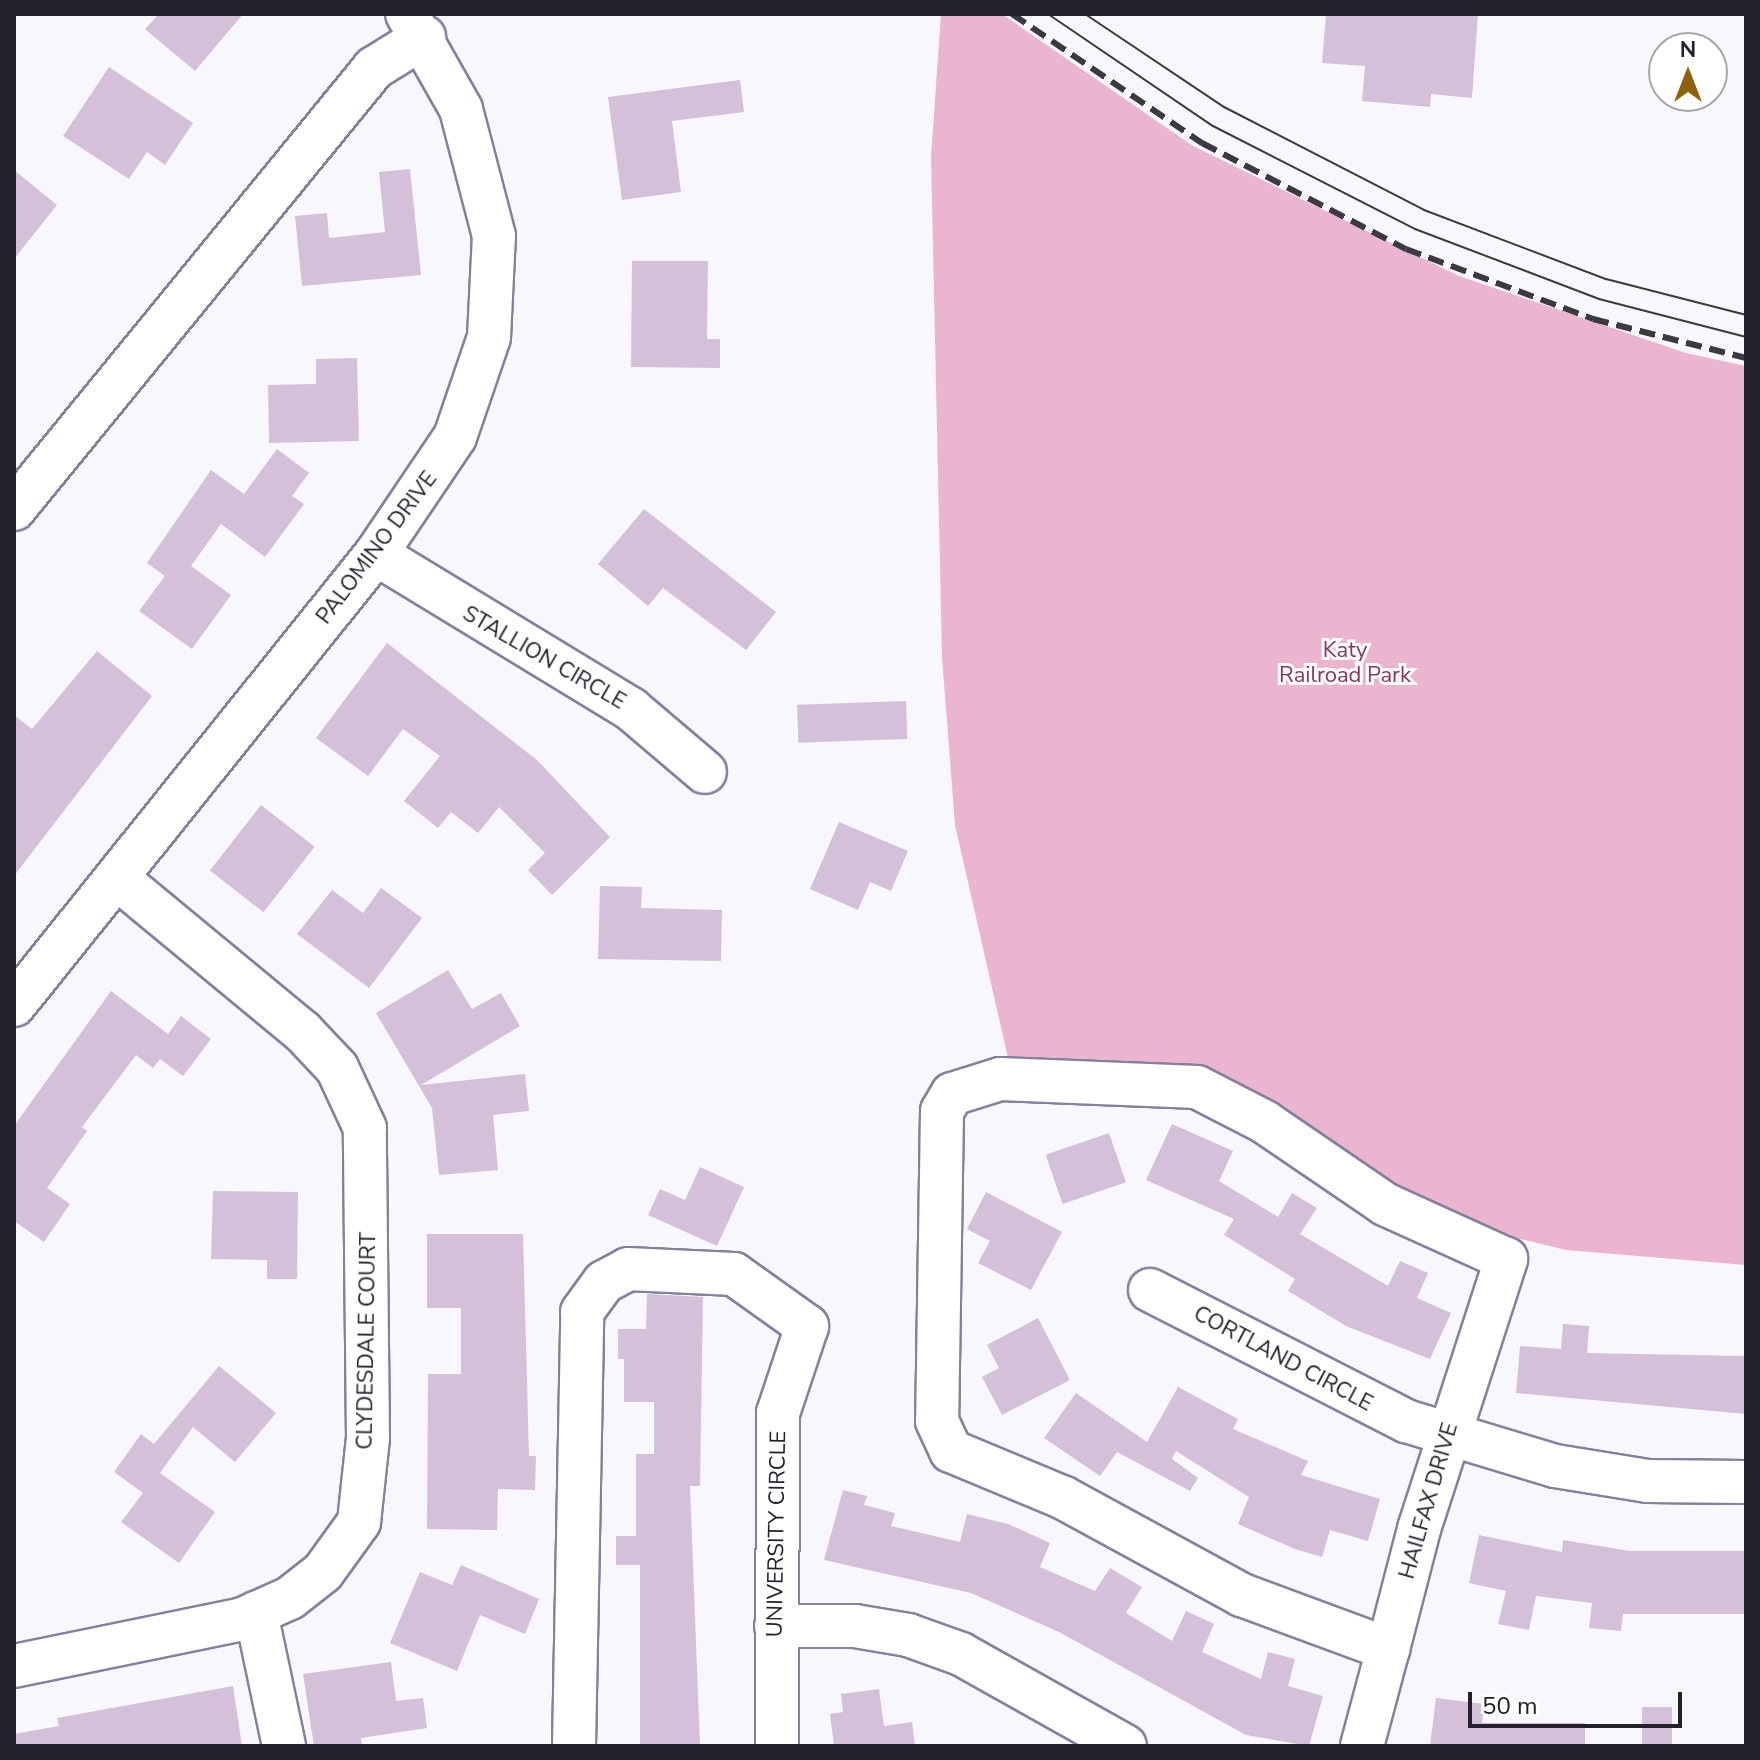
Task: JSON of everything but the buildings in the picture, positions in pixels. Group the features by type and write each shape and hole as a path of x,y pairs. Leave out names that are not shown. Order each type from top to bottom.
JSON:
{"street":[{"path":"14,509 297,157 415,26"},
{"name":"PALOMINO DRIVE","path":"14,1005 376,554 455,437 482,367 494,291 494,236 483,174 461,109 415,26"},
{"name":"STALLION CIRCLE","path":"376,554 631,709 705,772"},
{"name":"CLYDESDALE COURT","path":"14,1666 256,1613 290,1598 323,1572 359,1522 368,1438 365,1128 337,1068 303,1032 118,879"},
{"name":"HAILFAX DRIVE","path":"1362,1746 1448,1435 1506,1259 1385,1204 1265,1122 1197,1087 1000,1079 952,1094 942,1111 937,1421 951,1451 1064,1498 1242,1595 1388,1649"},
{"name":"UNIVERSITY CIRCLE","path":"574,1746 582,1312 604,1282 628,1269 734,1274 807,1326 778,1413 777,1746"},
{"name":"CORTLAND CIRCLE","path":"1150,1290 1228,1327 1315,1380 1448,1435 1586,1471 1648,1481 1746,1482"},
{"path":"256,1613 284,1746"},
{"path":"776,1626 855,1626 908,1635 961,1654 1125,1746"}],"green space":[{"name":"Katy Railroad Park","path":"941,14 1002,14 1193,146 1459,276 1686,353 1746,366 1746,1265 1566,1250 1467,1226 1184,1073 1008,1058 955,825 942,657 931,157"}],"tram line":[{"path":"1048,14 1213,126 1415,229 1599,299 1746,337"},
{"path":"1085,14 1224,107 1424,210 1606,279 1746,315"}],"railway":[{"path":"1012,14 1202,143 1406,249 1593,319 1746,358"}]}
